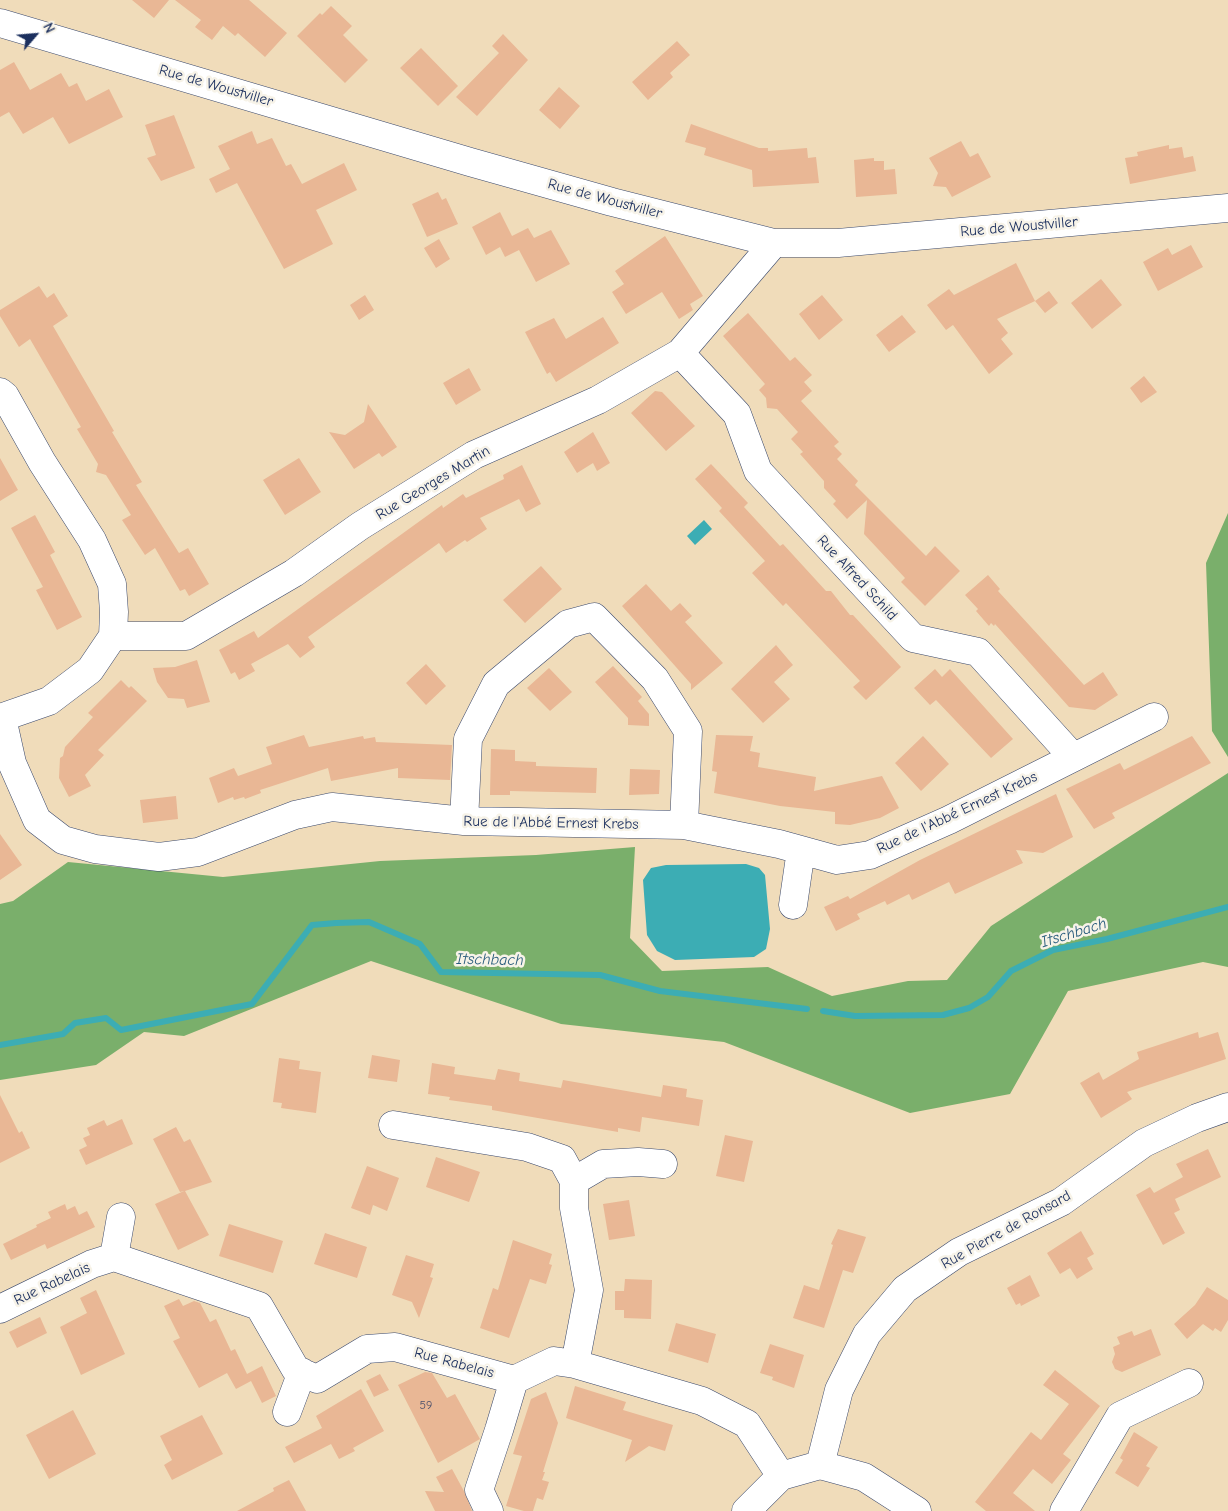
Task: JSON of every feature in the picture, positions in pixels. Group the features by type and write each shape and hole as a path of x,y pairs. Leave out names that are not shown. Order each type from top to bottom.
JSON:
{"street":[{"name":"Rue de Woustviller","path":"0,23 470,162 612,202 774,243 838,243 1228,208"},
{"name":"Rue Georges Martin","path":"113,636 159,638 186,636 294,573 360,526 474,455 598,400 680,353 774,243"},
{"name":"Rue Alfred Schild","path":"680,353 737,414 758,471 913,638 978,652 1073,757"},
{"path":"0,392 5,396 42,462 92,540 112,584 113,636 90,670 49,700 1,718"},
{"path":"464,821 468,738 496,684 568,624 594,617 655,679 688,731 684,825"},
{"name":"Rue de l'Abbé Ernest Krebs","path":"1,718 12,763 37,820 63,840 96,849 159,857 198,852 295,815 332,808 464,821 684,825 801,850 837,860 870,855 949,820 1154,717"},
{"path":"792,905 801,850"},
{"name":"Rue Pierre de Ronsard","path":"820,1465 839,1390 867,1334 905,1289 959,1252 1061,1202 1144,1143 1197,1118 1228,1107"},
{"path":"393,1125 527,1147 562,1159 574,1181 574,1208 589,1290 575,1364"},
{"path":"574,1181 603,1164 638,1162 663,1164"},
{"path":"121,1217 114,1257 259,1306 296,1370 302,1372 287,1412"},
{"name":"Rue Rabelais","path":"0,1309 92,1264 114,1257"},
{"name":"Rue Rabelais","path":"302,1372 317,1378 367,1349 395,1347 514,1380 554,1361 575,1364 702,1401 747,1424 781,1476"},
{"path":"490,1511 479,1490 514,1380"},
{"path":"1064,1511 1120,1416 1189,1384"},
{"path":"746,1511 781,1476 820,1465 864,1477 917,1511"}],"green space":[{"path":"1228,513 1228,757 1212,731 1206,563"},
{"path":"1228,773 1228,967 1203,962 1068,991 1010,1094 910,1113 724,1042 561,1024 371,961 184,1036 144,1032 96,1065 0,1080 0,904 13,901 68,862 223,877 380,861 536,855 635,847 630,938 662,971 768,967 832,996 908,981 947,980 991,926"}],"water":[{"path":"704,520 712,529 695,545 687,536"},
{"path":"746,864 759,868 765,875 770,929 766,949 754,957 675,960 657,951 647,935 643,880 651,868 666,865"}],"building":[{"path":"132,0 169,0 154,18"},
{"path":"175,0 249,0 287,33 265,57 238,33 235,36 223,26 212,40 195,27 201,20"},
{"path":"331,6 352,26 343,35 368,60 345,83 297,36 320,13 322,15"},
{"path":"503,34 528,60 477,116 456,97 499,53 492,46"},
{"path":"677,41 690,55 670,73 673,77 648,100 632,82"},
{"path":"421,48 458,86 438,106 400,68"},
{"path":"14,62 30,90 61,73 69,87 77,83 86,101 109,89 123,117 69,144 53,117 23,134 9,112 0,117 0,70"},
{"path":"559,87 580,106 560,129 539,110"},
{"path":"174,115 195,168 161,181 147,158 156,155 145,125"},
{"path":"691,124 759,148 768,148 768,151 807,148 808,158 816,157 819,183 753,187 752,170 704,155 706,148 685,142"},
{"path":"252,131 257,144 272,138 286,166 291,164 302,184 344,163 357,190 316,210 333,244 284,269 237,183 216,193 209,179 230,169 218,146"},
{"path":"961,141 970,157 978,153 991,177 952,197 946,187 933,186 938,173 929,158"},
{"path":"1169,145 1169,149 1182,147 1184,158 1193,156 1196,171 1130,184 1125,158 1138,156 1137,152"},
{"path":"874,158 874,161 884,161 884,170 895,169 897,194 856,197 854,160"},
{"path":"438,192 442,200 446,198 458,224 427,237 412,204"},
{"path":"500,212 512,236 528,228 534,238 551,230 570,264 536,282 519,250 505,257 500,247 486,255 472,227"},
{"path":"665,236 703,296 690,304 693,310 679,319 662,292 626,314 612,292 624,284 615,271"},
{"path":"439,239 450,259 436,268 424,248"},
{"path":"1191,245 1203,267 1158,291 1143,262 1168,248 1172,255"},
{"path":"1016,263 1035,301 997,319 1008,333 1001,339 1013,354 989,374 953,325 946,330 927,305 949,289 954,295"},
{"path":"1101,279 1122,305 1092,329 1071,303"},
{"path":"39,286 47,298 54,293 68,316 53,326 142,482 136,485 179,553 188,548 209,584 189,596 185,589 180,591 155,548 145,555 122,520 131,515 106,475 96,472 98,464 77,429 81,427 30,339 19,347 0,316 0,310"},
{"path":"1049,291 1058,303 1045,313 1035,301"},
{"path":"365,295 374,310 359,320 350,305"},
{"path":"822,295 843,320 819,340 799,314"},
{"path":"748,313 790,361 795,357 812,375 804,382 812,391 801,401 839,442 834,446 842,454 837,459 858,481 855,485 926,556 935,546 960,571 925,606 901,582 905,578 864,534 867,500 847,519 833,504 836,501 824,488 824,481 800,454 803,452 791,439 798,432 777,409 767,408 766,398 759,390 765,384 723,336"},
{"path":"902,315 916,332 889,352 876,335"},
{"path":"603,317 619,343 556,382 550,372 547,374 525,332 554,318 566,339"},
{"path":"469,368 481,390 456,405 443,383"},
{"path":"1144,376 1157,392 1141,403 1130,388"},
{"path":"655,391 662,392 695,426 666,451 631,413"},
{"path":"368,404 397,447 382,457 379,453 354,469 329,432 345,435 364,422"},
{"path":"593,432 610,463 597,471 593,463 577,473 564,452"},
{"path":"0,458 18,490 0,501"},
{"path":"299,458 321,492 285,515 263,480"},
{"path":"711,464 748,503 744,507 780,546 783,544 826,591 831,591 850,615 853,615 901,667 866,700 853,687 860,681 786,603 783,606 752,573 765,561 719,511 722,508 695,479"},
{"path":"522,465 541,504 526,512 519,499 480,518 487,529 467,542 465,540 446,553 439,543 308,637 315,647 300,658 288,644 251,664 255,671 239,680 235,672 231,674 219,650 254,631 258,638 442,505 443,508 463,494 466,498 504,479 503,475"},
{"path":"35,515 55,552 50,555 82,617 57,630 36,590 43,587 11,528"},
{"path":"541,566 562,589 525,623 503,600"},
{"path":"988,575 1000,589 998,591 1084,685 1103,672 1118,695 1095,710 1069,707 995,624 994,626 991,623 989,626 976,611 978,609 965,595"},
{"path":"646,584 671,611 680,603 692,616 685,622 723,663 691,690 691,684 622,606"},
{"path":"776,645 793,665 774,682 790,699 763,723 731,689"},
{"path":"197,660 210,702 187,708 184,699 168,698 157,682 153,668 175,667"},
{"path":"426,664 446,686 426,705 406,683"},
{"path":"613,666 642,697 638,701 649,714 649,726 628,725 628,718 595,682"},
{"path":"549,668 572,692 550,711 527,688"},
{"path":"935,669 942,677 950,669 1013,739 991,758 936,700 930,705 914,688"},
{"path":"121,680 129,688 131,686 147,701 98,750 104,755 85,775 91,786 69,797 59,778 60,758 63,756 65,747 93,717 88,713"},
{"path":"304,735 309,747 363,736 364,739 375,737 376,742 452,745 450,780 398,778 398,768 331,781 328,768 260,790 261,793 245,799 244,797 234,800 233,797 218,803 209,778 234,768 238,776 272,764 266,747"},
{"path":"716,735 753,736 750,751 760,753 758,767 816,777 814,791 882,776 899,808 880,818 850,825 835,824 835,812 780,806 714,793 717,772 712,771"},
{"path":"923,736 949,764 921,791 895,763"},
{"path":"1192,736 1211,763 1112,813 1115,818 1094,829 1066,789 1120,763 1124,770"},
{"path":"491,749 515,750 515,761 536,762 536,766 597,768 596,793 510,791 510,795 490,795"},
{"path":"630,769 660,770 659,794 629,795"},
{"path":"1056,794 1073,837 1043,853 1016,850 1023,863 955,894 949,882 912,900 909,894 887,905 885,901 857,914 860,919 836,931 824,907 848,896 850,899 920,860"},
{"path":"176,796 178,819 143,823 140,800"},
{"path":"0,834 22,865 0,880"},
{"path":"1198,1032 1199,1038 1218,1032 1226,1059 1127,1092 1132,1099 1101,1118 1080,1083 1099,1072 1103,1080 1139,1059 1137,1052"},
{"path":"372,1055 400,1060 397,1082 368,1078"},
{"path":"279,1058 300,1061 299,1069 321,1072 316,1113 281,1108 282,1103 273,1102"},
{"path":"432,1063 455,1067 454,1074 495,1080 498,1069 520,1073 519,1081 561,1088 563,1080 661,1097 663,1085 687,1089 686,1097 703,1100 699,1126 642,1117 640,1132 618,1128 618,1132 492,1110 492,1106 449,1100 450,1097 428,1094"},
{"path":"0,1095 19,1133 22,1131 30,1148 0,1163"},
{"path":"122,1119 133,1144 86,1165 79,1150 87,1146 83,1138 90,1135 87,1128 104,1120 107,1126"},
{"path":"176,1127 184,1142 190,1139 212,1182 185,1191 209,1235 178,1250 155,1204 184,1191 180,1192 153,1139"},
{"path":"725,1135 753,1141 744,1182 716,1176"},
{"path":"1208,1149 1221,1177 1175,1199 1180,1210 1174,1213 1185,1233 1163,1245 1136,1195 1150,1187 1154,1193 1183,1177 1176,1164"},
{"path":"436,1157 480,1172 469,1202 426,1187"},
{"path":"367,1166 399,1178 387,1211 373,1205 370,1215 351,1208"},
{"path":"629,1200 635,1236 609,1240 603,1204"},
{"path":"65,1204 67,1210 75,1206 79,1215 87,1211 95,1227 47,1249 45,1244 11,1260 3,1244 51,1218 48,1212"},
{"path":"229,1224 283,1241 273,1273 219,1256"},
{"path":"838,1229 866,1237 853,1273 843,1270 824,1328 793,1318 804,1285 819,1290 833,1245 831,1244"},
{"path":"1081,1231 1094,1254 1087,1258 1093,1269 1077,1279 1070,1268 1060,1274 1047,1253"},
{"path":"325,1233 367,1247 357,1278 314,1264"},
{"path":"513,1240 552,1254 549,1264 552,1265 546,1284 530,1279 509,1338 480,1328 493,1288 498,1290"},
{"path":"406,1255 434,1264 430,1277 433,1278 419,1318 412,1302 392,1295"},
{"path":"1030,1275 1040,1296 1021,1306 1020,1303 1016,1305 1007,1288"},
{"path":"625,1279 652,1280 651,1319 624,1318 624,1310 615,1310 615,1291 624,1291"},
{"path":"1207,1287 1228,1300 1228,1320 1221,1332 1215,1328 1213,1331 1203,1324 1187,1339 1174,1324 1195,1305"},
{"path":"96,1290 125,1354 81,1375 60,1327 87,1313 80,1298"},
{"path":"179,1299 183,1306 194,1301 200,1303 210,1322 216,1319 231,1351 235,1349 247,1374 262,1366 276,1396 262,1403 251,1381 236,1389 227,1373 199,1388 173,1341 180,1338 164,1306"},
{"path":"40,1317 47,1333 17,1348 9,1332"},
{"path":"676,1323 716,1334 708,1363 668,1351"},
{"path":"1151,1329 1161,1355 1122,1372 1115,1369 1112,1362 1115,1354 1113,1347 1120,1344 1117,1337 1132,1331 1134,1336"},
{"path":"770,1344 804,1355 794,1388 772,1380 773,1377 760,1373"},
{"path":"1055,1370 1100,1406 1063,1454 1071,1460 1052,1484 1033,1469 1013,1493 1035,1511 986,1511 975,1502 1031,1432 1041,1440 1069,1404 1043,1385"},
{"path":"425,1372 432,1373 447,1398 455,1394 480,1439 438,1463 398,1385"},
{"path":"380,1374 389,1390 374,1397 366,1381"},
{"path":"575,1386 626,1402 623,1410 673,1425 665,1451 649,1446 625,1462 632,1440 566,1418"},
{"path":"361,1389 384,1431 353,1448 355,1451 339,1459 331,1444 294,1463 285,1447 322,1428 316,1416"},
{"path":"546,1392 558,1423 543,1472 545,1472 542,1480 549,1482 543,1500 537,1498 533,1511 524,1511 506,1506 522,1456 513,1454 531,1399"},
{"path":"73,1410 96,1454 49,1479 26,1435"},
{"path":"202,1415 223,1454 172,1480 164,1465 172,1460 160,1436"},
{"path":"1134,1432 1158,1447 1146,1466 1150,1468 1138,1487 1115,1473 1123,1460 1120,1458"},
{"path":"452,1469 472,1511 435,1511 425,1491 444,1492 436,1477"},
{"path":"289,1480 306,1511 237,1511 274,1491 273,1488"}],"waterway":[{"name":"Itschbach","path":"823,1011 855,1016 943,1015 969,1008 988,997 1011,971 1053,950 1107,939 1228,907"},
{"name":"Itschbach","path":"0,1045 63,1034 75,1023 106,1018 121,1030 252,1004 312,925 336,923 369,922 420,944 441,972 600,975 660,991 807,1009"}]}
